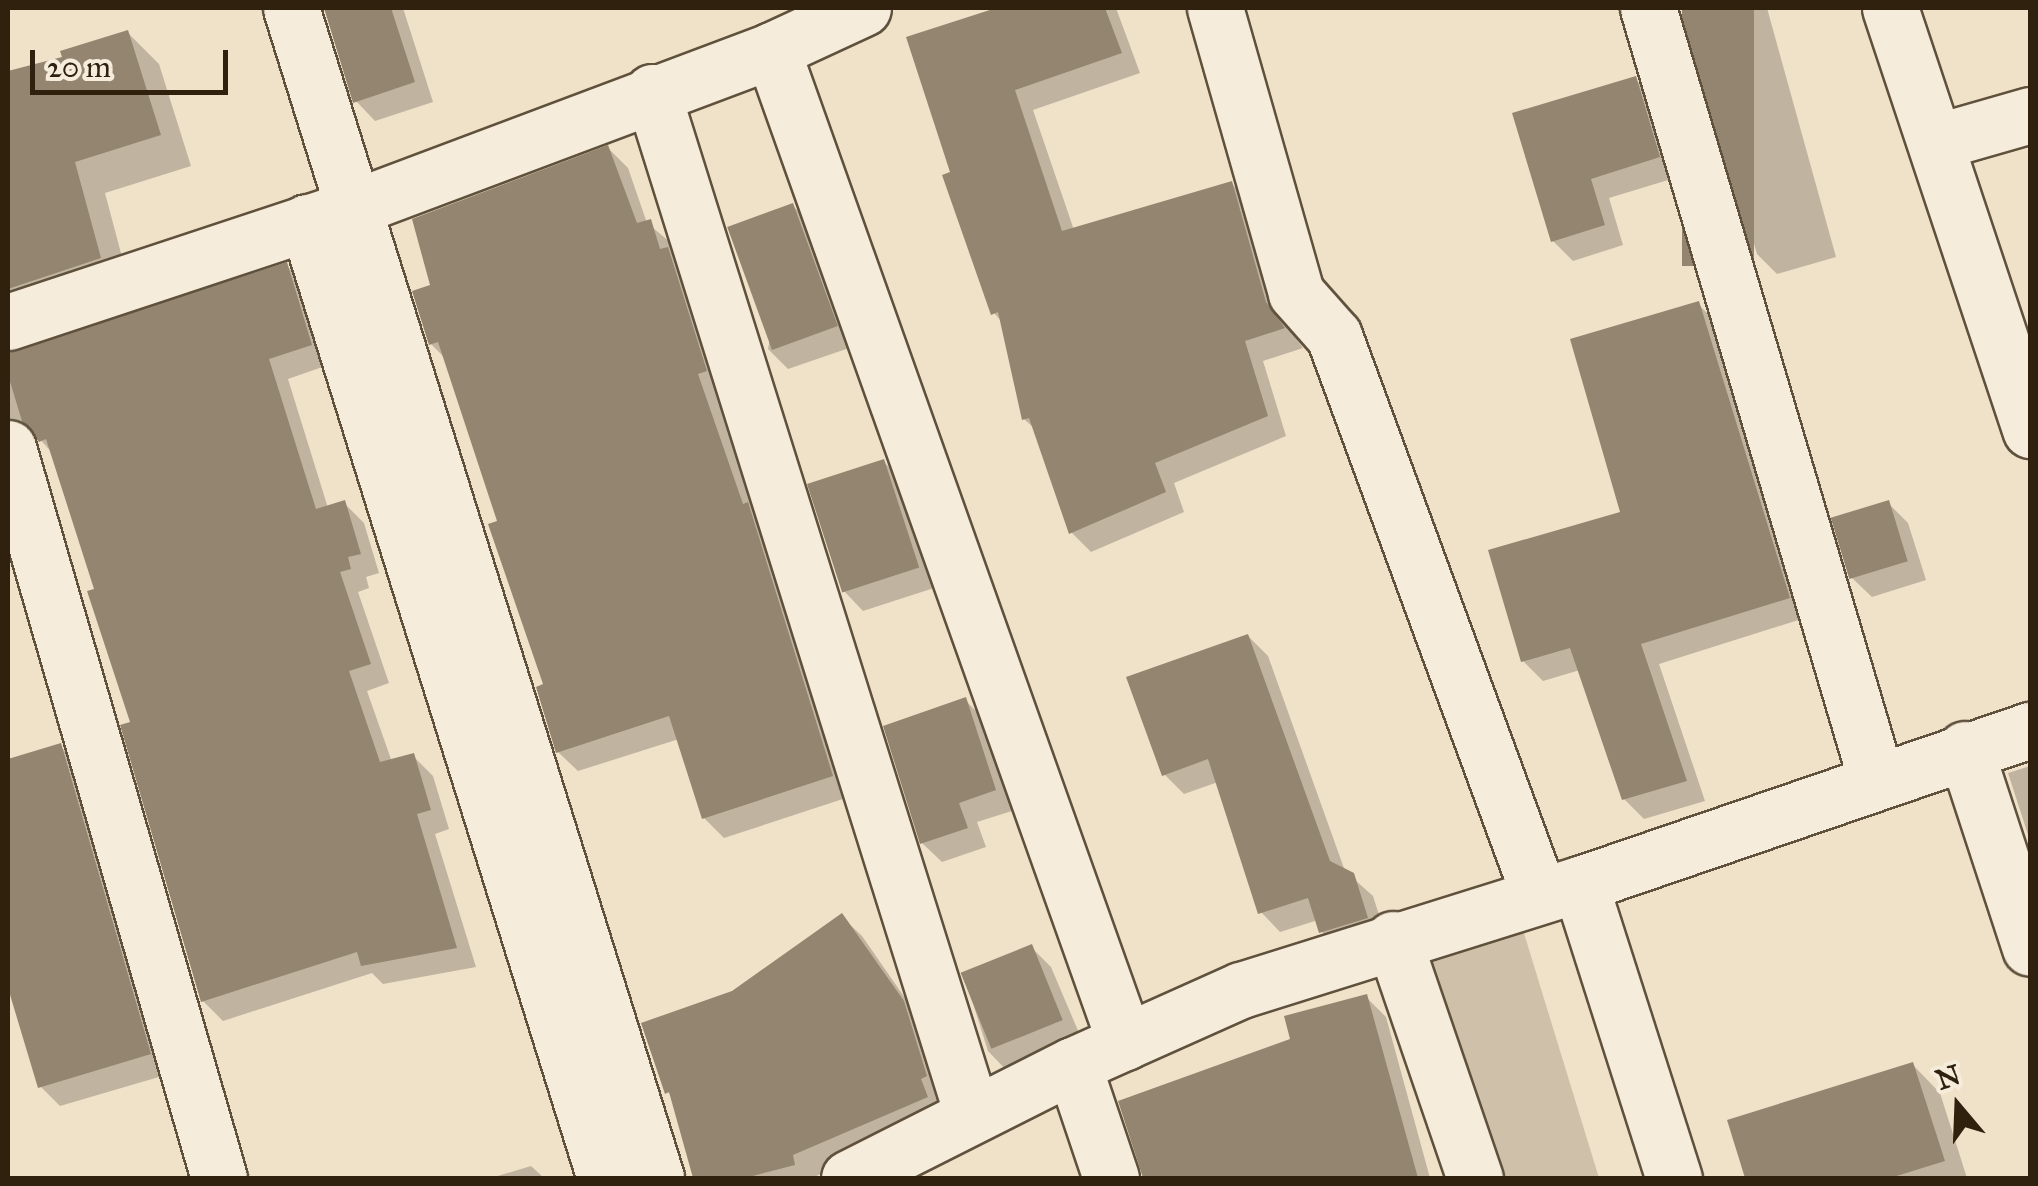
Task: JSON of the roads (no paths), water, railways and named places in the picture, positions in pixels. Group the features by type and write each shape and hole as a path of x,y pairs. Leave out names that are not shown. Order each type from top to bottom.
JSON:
{"street":[{"path":"291,8 331,215 605,1178"},
{"path":"8,322 331,215 772,50 863,8"},
{"path":"1215,8 1296,293 1334,336 1674,1178"},
{"path":"1648,8 1878,782"},
{"path":"1890,8 2030,430"},
{"path":"772,50 1125,1042"},
{"path":"652,92 972,1114"},
{"path":"1936,142 2030,115"},
{"path":"331,215 656,1178"},
{"path":"8,448 219,1178"},
{"path":"850,1178 972,1114 1241,990 1560,889 2030,730"},
{"path":"1965,749 2030,948"},
{"path":"1394,939 1476,1178"},
{"path":"1073,1066 1111,1178"}]}
